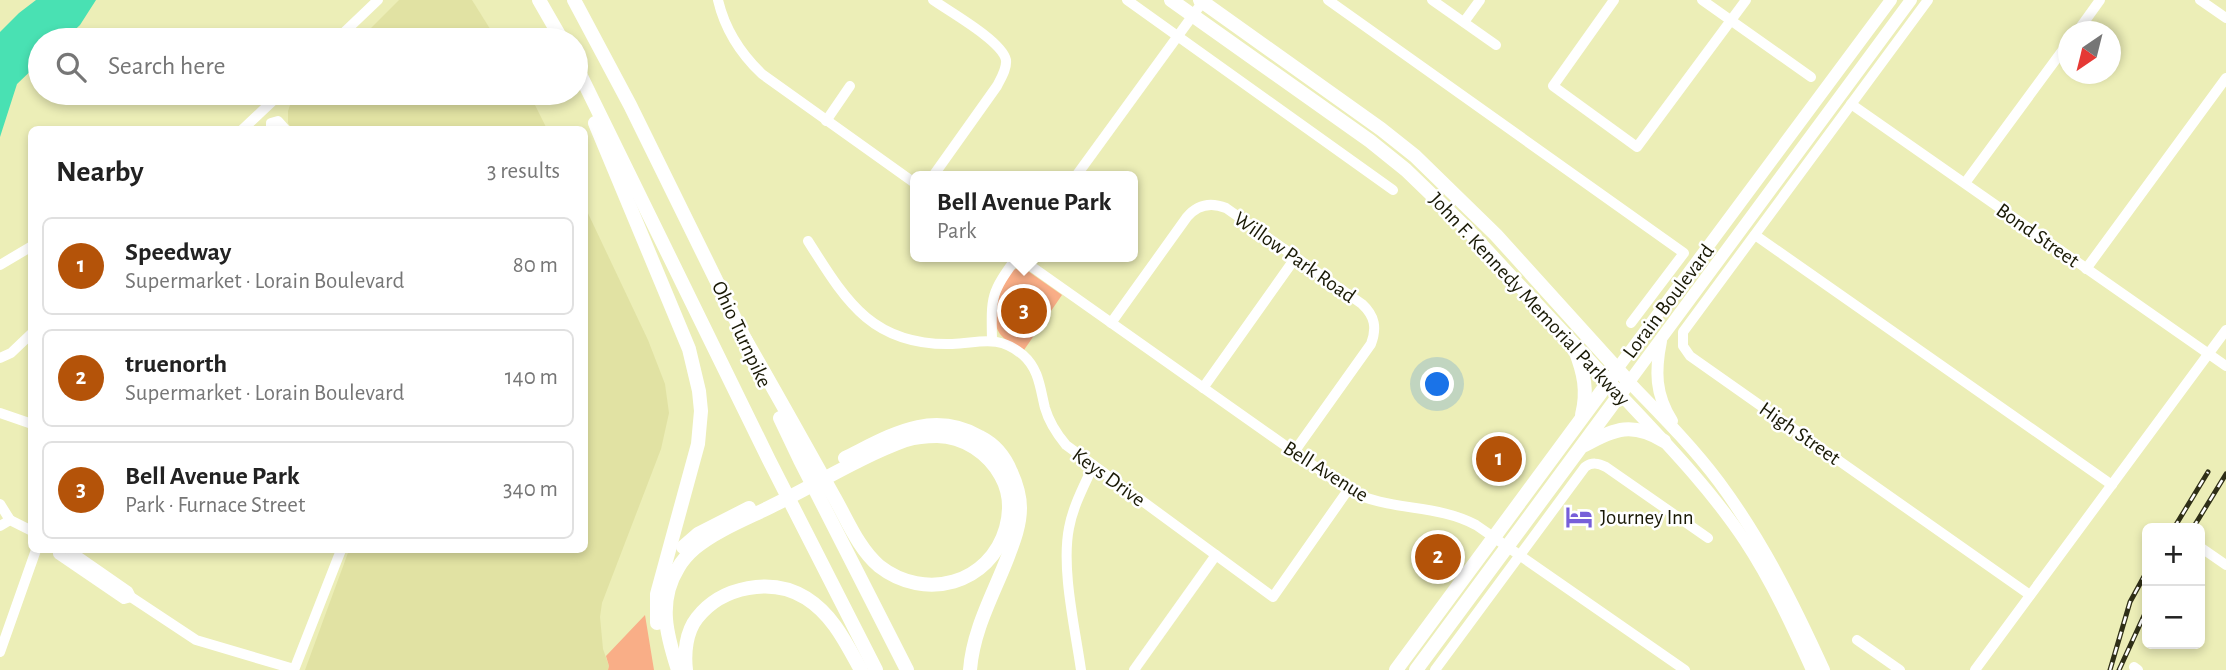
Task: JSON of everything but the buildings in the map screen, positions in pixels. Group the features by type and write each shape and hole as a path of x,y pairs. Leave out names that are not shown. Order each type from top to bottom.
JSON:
{"highway":[{"path":"537,0 550,28"},
{"path":"537,0 554,28"},
{"name":"Ohio Turnpike","path":"573,0 630,105 745,339 800,460 907,670"},
{"name":"John F. Kennedy Memorial Parkway","path":"1171,0 1359,133 1406,170 1464,226 1620,394"},
{"name":"John F. Kennedy Memorial Parkway","path":"1202,1 1415,156 1496,236 1629,382"},
{"name":"Ohio Turnpike","path":"588,90 769,460 876,670"},
{"path":"587,105 689,349 696,374 701,411 698,444 657,594 656,613 660,640 670,670"},
{"path":"745,339 864,550 881,567 912,582 944,584 975,573 996,552 1008,520 1007,491 988,458 971,446 947,437 918,437 853,460"},
{"path":"1570,340 1583,368 1586,383 1582,414 1575,428"},
{"name":"Lorain Boulevard","path":"1396,670 1507,547 1575,428 1617,369"},
{"name":"Lorain Boulevard","path":"1416,670 1629,382"},
{"path":"664,574 686,544 698,534 761,507 912,428 939,423 969,430 985,439 999,452 1009,466 1020,496 1019,521 1014,541 974,640 970,670"},
{"path":"1581,447 1610,432 1624,429 1652,433 1664,441"},
{"path":"678,670 667,634 665,611 669,588 678,568 701,544 761,507"},
{"path":"686,670 687,640 697,618 727,594 749,587 793,591 819,607 835,626 861,670"}],"main road":[{"name":"Lorain Boulevard","path":"1617,369 1891,0"},
{"name":"Lorain Boulevard","path":"1629,382 1911,0"},
{"path":"1662,337 1656,370 1657,386 1661,402 1685,442"},
{"name":"John F. Kennedy Memorial Parkway","path":"1629,382 1718,480 1784,585 1824,670"},
{"name":"John F. Kennedy Memorial Parkway","path":"1620,394 1712,495 1745,541 1782,605 1812,670"}],"street":[{"path":"349,28 378,0"},
{"path":"718,0 731,36 753,66 910,180"},
{"path":"933,0 1001,49 1006,61 997,86 937,171"},
{"path":"1127,0 1394,190"},
{"path":"1328,0 1684,253 1630,323"},
{"path":"1432,0 1496,45"},
{"path":"1464,22 1480,0"},
{"path":"1614,0 1552,86 1637,147 1746,0"},
{"path":"1702,0 1811,77"},
{"path":"1928,0 1755,235 2112,485"},
{"path":"2085,21 2100,0"},
{"path":"2200,0 2226,18"},
{"path":"1080,171 1202,1"},
{"path":"1965,183 2058,57"},
{"path":"2086,269 2226,78"},
{"path":"826,121 850,86"},
{"name":"Bond Street","path":"1851,104 2226,366"},
{"path":"246,126 268,105"},
{"path":"260,112 271,126"},
{"name":"Willow Park Road","path":"1111,323 1187,217 1204,205 1226,208 1296,257 1366,308 1374,321 1375,329 1371,344 1294,452"},
{"name":"High Street","path":"1755,235 1683,332 1686,352 2030,595"},
{"path":"808,242 849,303 864,317 881,328 914,340 939,344 992,340 993,294 1015,262"},
{"path":"0,265 28,248"},
{"path":"1203,388 1296,257"},
{"name":"Bell Avenue","path":"1025,262 1348,490 1378,503 1435,510 1477,525 1685,670"},
{"path":"1975,670 2226,330"},
{"path":"0,358 28,337"},
{"name":"Keys Drive","path":"992,340 1022,354 1033,366 1040,381 1045,409 1057,434 1071,450 1273,597 1348,490"},
{"path":"0,413 28,423"},
{"name":"Lorain Boulevard","path":"1435,670 1507,547 1585,467 1595,463 1606,467 1708,538"},
{"path":"1080,670 1067,563 1067,542 1072,515 1093,466"},
{"path":"0,504 10,520 28,529"},
{"path":"0,526 10,520"},
{"path":"2205,550 2226,565"},
{"path":"0,652 35,553"},
{"path":"58,553 124,599 131,597"},
{"path":"73,553 128,591 131,597 196,640 294,670 340,553"},
{"path":"1134,670 1216,555"},
{"path":"1857,640 1900,670"}],"shaded area":[{"path":"36,0 96,0 77,28 28,28 28,73 17,84 0,137 0,32"},
{"path":"399,0 472,0 490,28 371,28"},
{"path":"290,105 535,105 546,126 290,126"},
{"path":"588,213 648,340 665,384 669,413 661,449 602,603 600,617 608,670 305,670 348,553 588,553"},
{"path":"1025,269 1062,295 1024,350 1002,337 995,319 995,310 1004,284 1013,270"},
{"path":"645,615 654,670 608,670 606,656"}],"railway":[{"path":"2177,523 2208,472"},
{"path":"2196,523 2226,474"},
{"path":"2110,670 2130,602 2142,580"},
{"path":"2119,670 2142,620"}],"place":[{"name":"Bell Avenue Park","path":"1024,311"},
{"name":"Speedway","path":"1499,459"},
{"name":"Journey Inn","path":"1579,517"},
{"name":"truenorth","path":"1438,557"}]}
